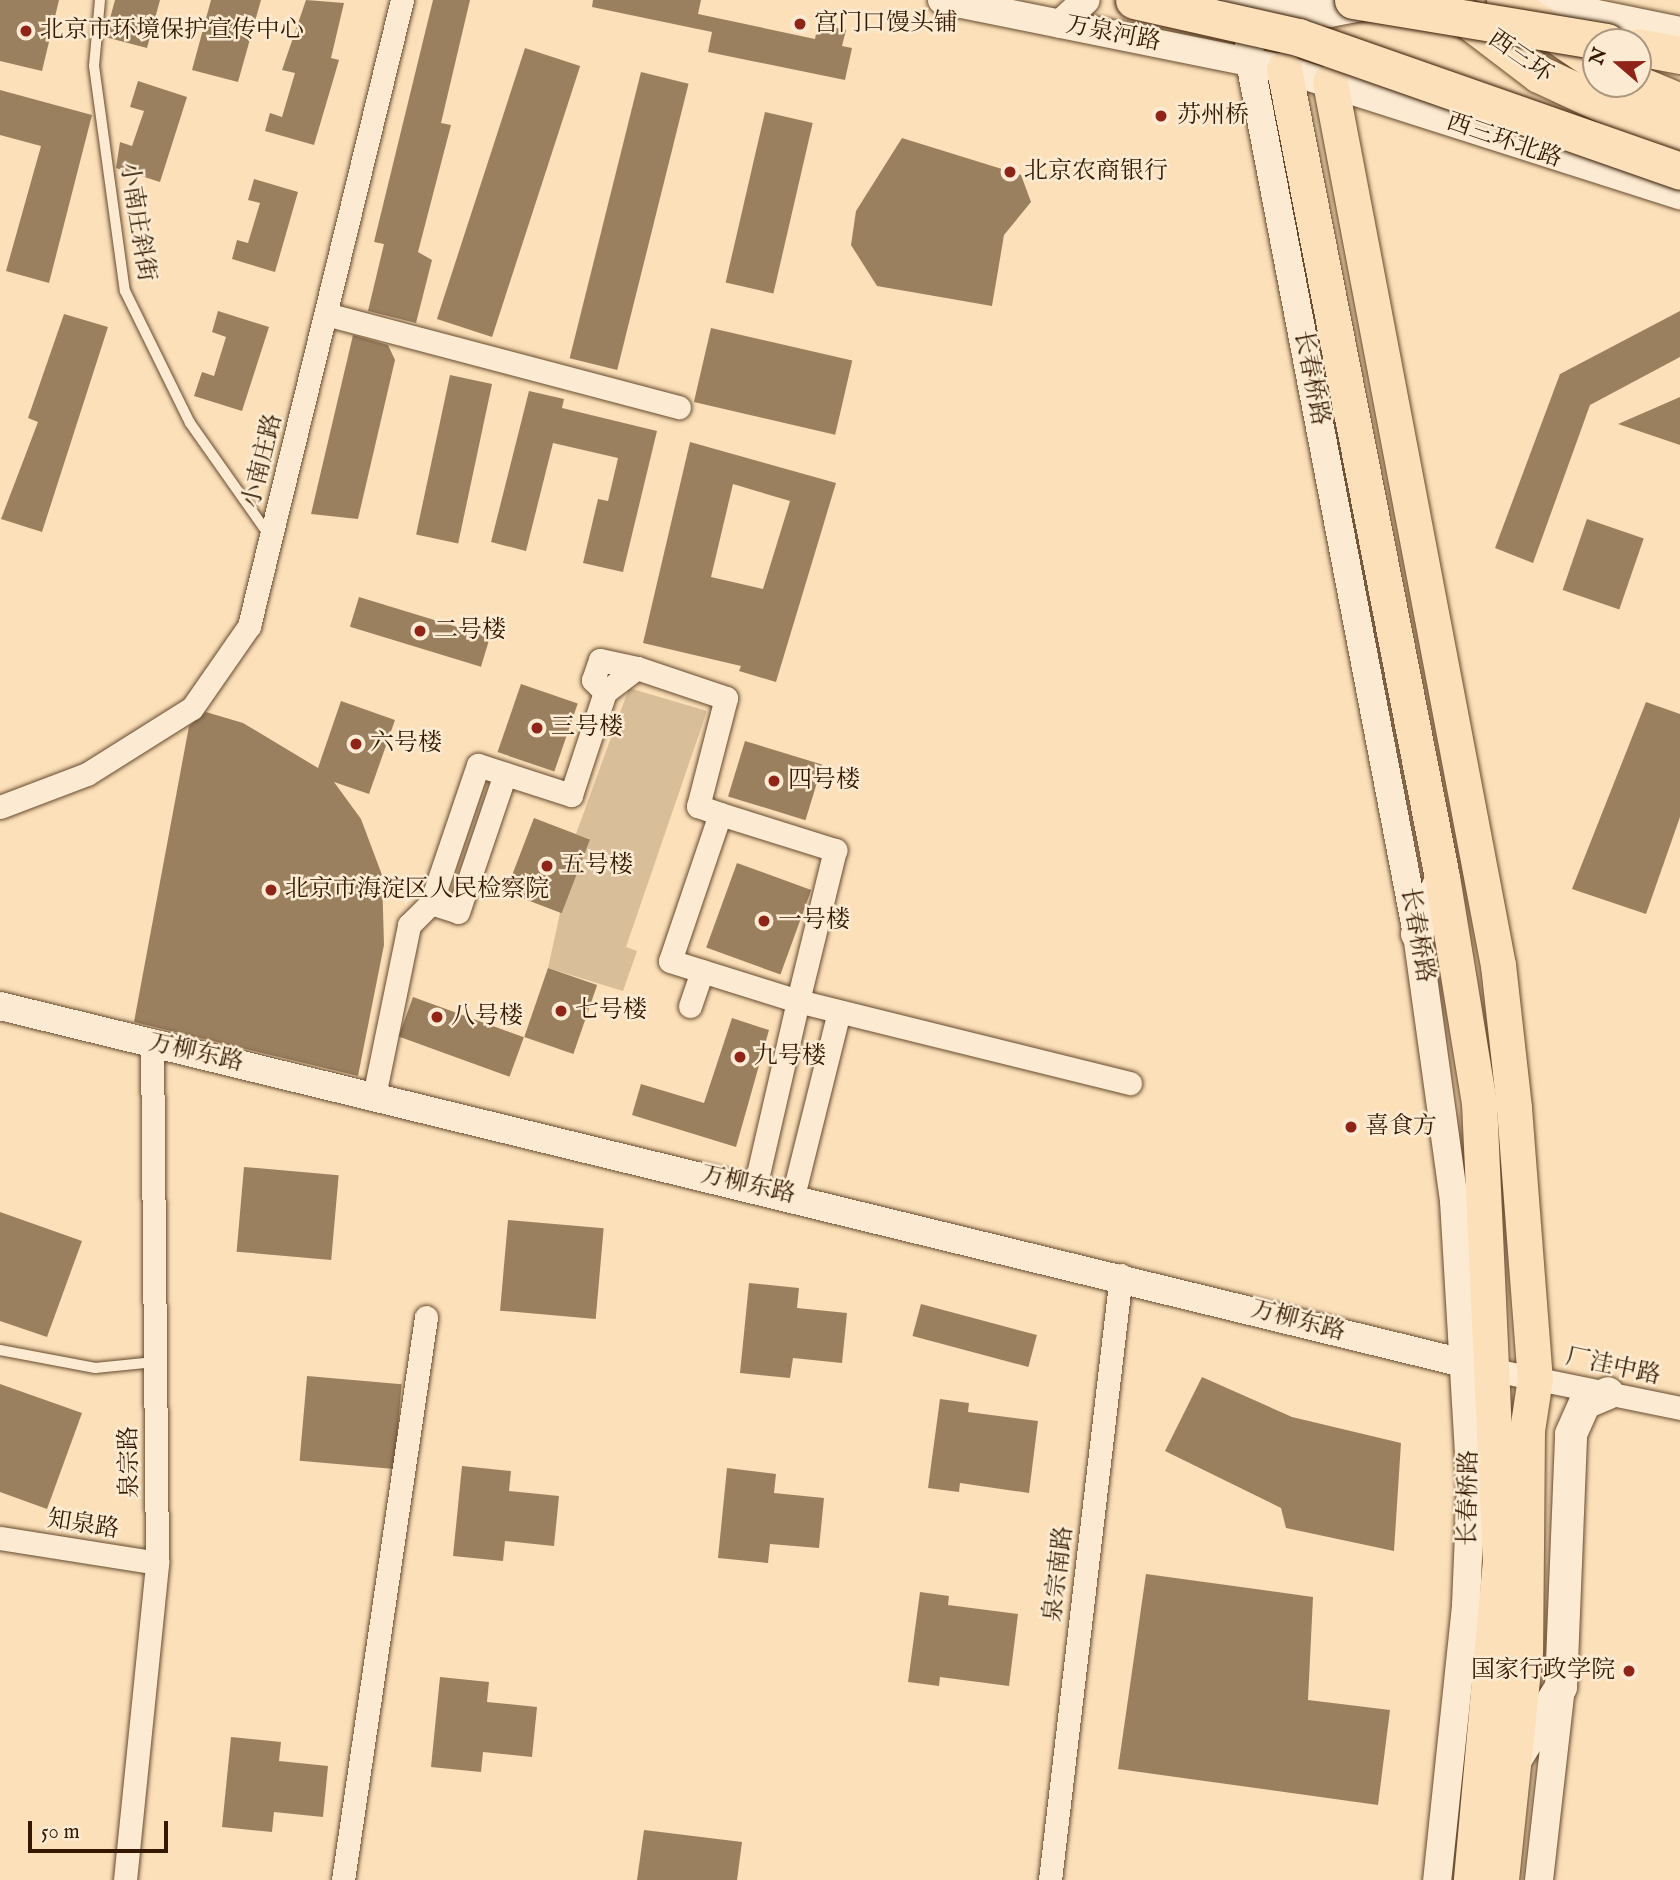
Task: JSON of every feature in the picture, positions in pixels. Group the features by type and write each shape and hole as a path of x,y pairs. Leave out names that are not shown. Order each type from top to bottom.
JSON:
{"highway":[{"path":"1134,0 1298,37 1680,171"},
{"name":"西三环","path":"1441,0 1539,74 1680,140"},
{"path":"1505,0 1555,40 1582,54"},
{"path":"1339,6 1582,39"},
{"path":"1652,50 1680,55"},
{"path":"1652,90 1680,102"}],"main road":[{"name":"长春桥路","path":"1284,69 1442,877 1479,1102 1481,1367 1500,1560 1471,1880"},
{"path":"1341,86 1398,445 1498,965 1535,1378 1527,1430 1527,1596 1516,1759 1501,1880"},
{"path":"1417,934 1442,877"},
{"path":"1516,1759 1561,1687 1571,1434 1585,1403 1608,1393"}],"street":[{"name":"小南庄路","path":"0,807 87,774 192,708 249,626 402,0"},
{"name":"万泉河路","path":"942,0 1284,69"},
{"path":"1060,24 1087,0"},
{"path":"1284,69 1251,2 1339,6 1393,0"},
{"path":"1529,0 1680,31"},
{"name":"长春桥路","path":"1251,2 1250,62 1417,934 1440,1069 1481,1367 1466,1606 1437,1880"},
{"path":"1339,6 1341,86"},
{"name":"西三环北路","path":"1284,69 1680,195"},
{"path":"326,314 679,407"},
{"path":"374,1096 409,925 430,903 478,765 571,795 605,692 637,668 726,698 698,806 835,850 755,1187"},
{"path":"720,814 670,961 797,1001 1130,1083"},
{"path":"690,1006 702,971"},
{"name":"万柳东路","path":"0,1006 1121,1275 1481,1367"},
{"path":"793,1196 839,1012"},
{"name":"泉宗路","path":"125,1880 158,1563 152,1043"},
{"name":"泉宗南路","path":"1050,1880 1121,1275"},
{"path":"343,1880 426,1317"},
{"name":"厂洼中路","path":"1481,1367 1680,1408"},
{"name":"知泉路","path":"0,1538 158,1563"},
{"path":"1539,1880 1561,1687"}],"lane":[{"name":"小南庄斜街","path":"100,0 94,66 125,291 190,423 271,538"},
{"path":"0,1350 95,1368 155,1362"}],"shaded area":[{"path":"629,688 707,711 626,947 637,951 623,991 548,968 560,913 590,839 576,834"}],"building":[{"name":"北京市环境保护宣传中心","path":"0,0 59,0 42,71 0,61"},
{"path":"115,0 160,0 147,48 105,37"},
{"path":"211,0 261,0 238,82 192,70"},
{"path":"306,0 344,3 331,58 339,60 314,145 265,131 270,113 282,117 295,73 282,70"},
{"path":"433,0 470,0 441,123 451,125 418,252 432,260 416,323 368,311 384,244 374,242"},
{"path":"593,0 701,0 698,14 815,39 818,24 846,30 842,46 852,48 845,80 708,52 712,32 592,7"},
{"path":"525,48 580,66 492,337 437,319"},
{"path":"641,72 689,84 617,370 570,358"},
{"path":"138,81 187,97 160,182 116,168 120,142 132,146 144,111 130,107"},
{"path":"0,90 92,115 49,283 6,271 41,146 0,135"},
{"path":"765,112 813,123 773,294 726,283"},
{"path":"902,138 1021,175 1031,202 1004,235 992,306 877,286 851,245 856,211"},
{"path":"254,179 298,192 275,272 232,259 237,240 248,243 260,203 248,200"},
{"path":"218,311 269,327 242,411 194,396 202,372 214,376 226,337 212,332"},
{"path":"1680,311 1680,357 1590,405 1533,563 1495,548 1560,374"},
{"path":"64,314 108,327 42,532 1,519 38,422 28,418"},
{"path":"711,328 852,361 835,435 694,402"},
{"path":"353,335 388,345 395,360 358,519 311,514"},
{"path":"450,375 492,384 458,543 416,534"},
{"path":"529,391 564,399 562,408 657,431 623,572 583,563 598,499 608,501 618,458 553,443 526,551 491,542"},
{"path":"1680,397 1680,445 1618,424"},
{"path":"690,442 836,483 776,682 739,671 741,666 643,643","holes":["733,484 790,501 763,589 711,577"]},
{"path":"1587,519 1644,539 1619,609 1563,590"},
{"name":"二号楼","path":"359,597 490,637 481,667 350,627"},
{"name":"三号楼","path":"521,684 578,704 554,772 498,752"},
{"name":"北京市海淀区人民检察院","path":"341,701 395,720 369,794 334,782 361,819 382,875 384,945 358,1076 134,1022 189,726 206,712 243,723 318,768"},
{"path":"1646,702 1680,714 1680,817 1646,914 1572,889"},
{"name":"四号楼","path":"745,741 822,765 806,820 728,796"},
{"name":"五号楼","path":"534,818 590,840 562,913 506,892"},
{"name":"一号楼","path":"737,863 811,890 780,975 706,948"},
{"name":"七号楼","path":"548,968 597,985 573,1054 524,1037"},
{"name":"八号楼","path":"413,997 524,1037 510,1077 399,1036"},
{"name":"九号楼","path":"732,1018 769,1030 736,1147 632,1115 641,1084 704,1103"},
{"path":"244,1167 339,1175 331,1260 237,1252"},
{"path":"0,1212 82,1241 47,1337 0,1321"},
{"path":"508,1220 604,1228 596,1319 500,1311"},
{"path":"749,1283 799,1288 797,1308 847,1313 842,1363 793,1358 790,1378 740,1373"},
{"path":"921,1304 1037,1335 1028,1367 912,1336"},
{"path":"307,1376 402,1384 394,1469 300,1461"},
{"path":"1202,1377 1292,1417 1401,1443 1394,1551 1286,1528 1281,1508 1165,1451"},
{"path":"0,1384 82,1413 47,1509 0,1492"},
{"path":"940,1399 969,1403 968,1412 1038,1421 1029,1493 960,1483 959,1492 928,1488"},
{"path":"462,1466 511,1471 509,1491 559,1496 554,1546 505,1541 503,1561 453,1556"},
{"path":"727,1468 776,1474 774,1493 824,1498 819,1548 770,1544 768,1563 718,1558"},
{"path":"1146,1574 1313,1597 1308,1700 1390,1710 1378,1805 1118,1769"},
{"path":"920,1592 949,1596 948,1605 1018,1614 1009,1686 940,1677 939,1686 908,1682"},
{"path":"440,1677 489,1682 487,1702 537,1707 532,1757 483,1752 481,1772 431,1767"},
{"path":"231,1737 281,1742 279,1761 328,1766 323,1817 274,1812 272,1832 222,1827"},
{"path":"644,1830 742,1842 737,1880 637,1880"}],"place":[{"name":"宫门口馒头铺","path":"800,24"},
{"name":"北京市环境保护宣传中心","path":"26,31"},
{"name":"苏州桥","path":"1161,116"},
{"name":"北京农商银行","path":"1010,172"},
{"name":"二号楼","path":"420,631"},
{"name":"三号楼","path":"537,728"},
{"name":"六号楼","path":"356,744"},
{"name":"四号楼","path":"774,781"},
{"name":"五号楼","path":"547,866"},
{"name":"北京市海淀区人民检察院","path":"271,890"},
{"name":"一号楼","path":"764,921"},
{"name":"七号楼","path":"561,1011"},
{"name":"八号楼","path":"437,1017"},
{"name":"九号楼","path":"740,1057"},
{"name":"喜食方","path":"1351,1127"},
{"name":"国家行政学院","path":"1629,1671"}]}
